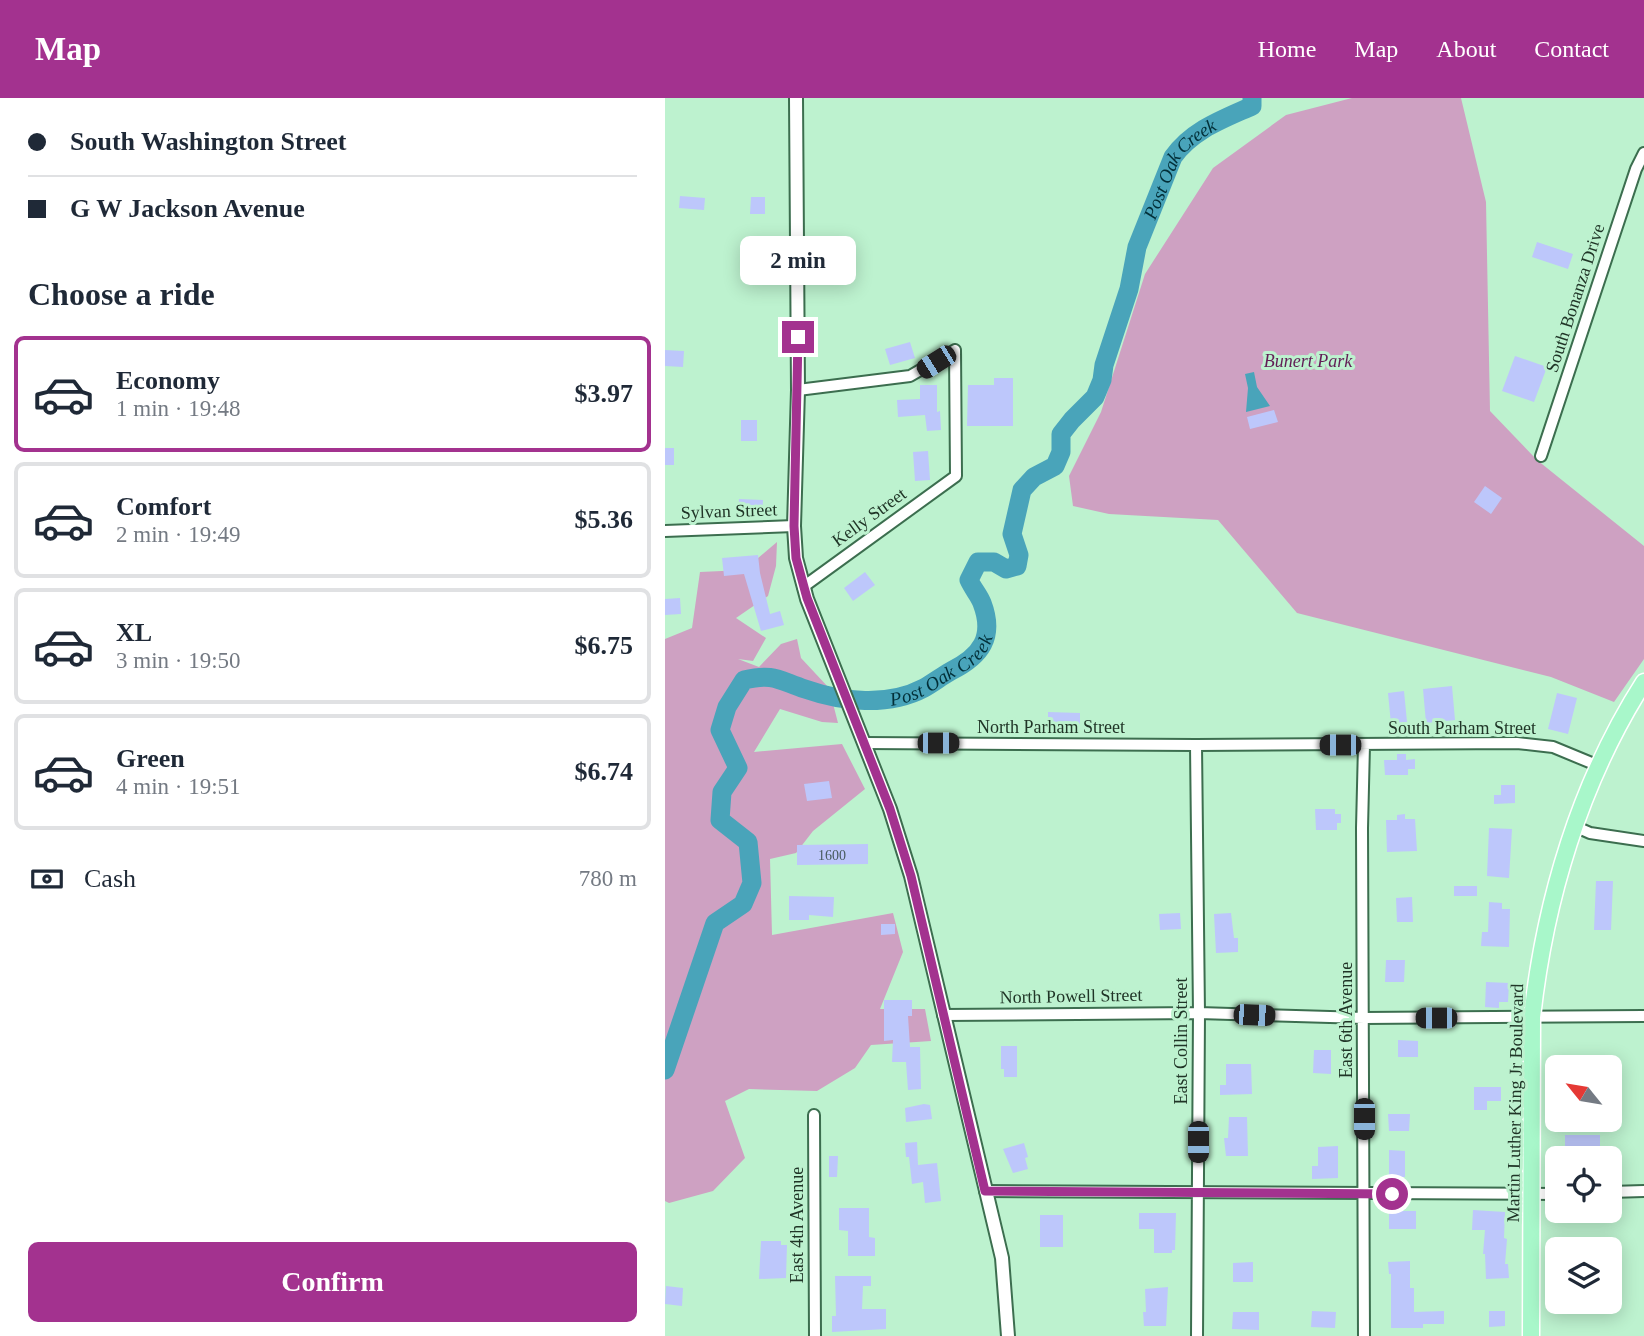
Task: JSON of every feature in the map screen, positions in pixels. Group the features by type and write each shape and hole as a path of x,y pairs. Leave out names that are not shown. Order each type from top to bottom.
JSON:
{"main road":[{"name":"Martin Luther King Jr Boulevard","path":"1531,1336 1532,1017 1548,912 1574,826 1599,766 1644,682"}],"street":[{"path":"796,98 796,558 803,587 890,809 911,876 1002,1258 1008,1336"},
{"name":"South Bonanza Drive","path":"1541,456 1636,169 1644,153"},
{"name":"Kelly Street","path":"798,390 910,376 955,350 956,475 803,587"},
{"name":"Sylvan Street","path":"665,531 794,526"},
{"name":"North Parham Street","path":"863,740 1196,745"},
{"name":"South Parham Street","path":"1196,745 1538,744 1553,747 1599,766"},
{"name":"East Collin Street","path":"1196,745 1199,1013 1197,1336"},
{"name":"East 6th Avenue","path":"1364,745 1364,1336"},
{"path":"1574,826 1590,833 1644,841"},
{"name":"North Powell Street","path":"943,1015 1199,1013 1364,1018 1644,1016"},
{"name":"East 4th Avenue","path":"814,1115 815,1336"},
{"path":"985,1191 1545,1194"},
{"path":"1622,1192 1644,1191"}],"green space":[{"name":"Bunert Park","path":"1352,98 1461,98 1486,202 1490,411 1537,460 1644,546 1644,659 1614,702 1551,677 1297,613 1218,520 1109,514 1073,506 1069,476 1101,412 1145,274 1213,168 1286,115"},
{"path":"777,542 776,566 768,596 736,618 766,638 753,661 738,659 759,667 781,644 797,639 801,658 829,688 838,723 822,722 780,709 754,752 842,744 865,789 813,831 796,853 770,859 772,935 893,913 903,952 880,1009 925,1009 931,1041 871,1045 855,1068 817,1091 749,1089 725,1101 745,1158 713,1191 669,1203 665,1201 665,639 692,628 700,572 744,570"}],"water":[{"path":"1254,372 1257,387 1270,406 1246,412 1248,388 1245,374"}],"building":[{"path":"680,196 705,198 704,210 679,208"},
{"path":"751,197 765,197 765,214 750,214"},
{"path":"1537,242 1573,254 1568,269 1532,257"},
{"path":"910,342 915,358 890,365 885,349"},
{"path":"665,350 684,351 683,367 665,366"},
{"path":"1515,356 1547,367 1534,402 1502,391"},
{"path":"994,378 1013,378 1013,426 967,426 968,385 994,385"},
{"path":"920,385 937,385 937,412 940,411 941,430 927,431 925,415 898,417 897,400 920,399"},
{"path":"1274,410 1278,422 1250,429 1247,417"},
{"path":"741,420 757,420 757,441 741,441"},
{"path":"665,448 674,448 674,465 665,465"},
{"path":"928,451 930,480 915,481 913,452"},
{"path":"1485,486 1502,498 1491,514 1474,502"},
{"path":"739,499 763,500 762,518 738,517"},
{"path":"758,555 770,614 780,611 784,625 761,631 744,574 724,576 722,558"},
{"path":"865,572 875,585 853,601 844,588"},
{"path":"680,598 681,614 665,615 665,599"},
{"path":"1452,686 1455,720 1426,723 1423,689"},
{"path":"1404,691 1407,722 1391,724 1388,693"},
{"path":"1557,693 1577,698 1568,734 1548,729"},
{"path":"1048,712 1080,713 1080,730 1048,729"},
{"path":"1397,754 1406,754 1406,760 1415,759 1415,769 1408,769 1408,775 1385,775 1384,760 1397,760"},
{"path":"829,781 832,798 807,801 804,784"},
{"path":"1501,785 1515,785 1515,803 1494,804 1494,795 1501,795"},
{"path":"1315,809 1335,809 1335,814 1341,814 1341,823 1337,823 1337,830 1316,830"},
{"path":"1405,814 1405,819 1415,819 1417,851 1387,852 1386,820 1397,820 1397,815"},
{"path":"1489,828 1512,829 1509,878 1487,876"},
{"path":"868,844 868,864 797,865 797,845"},
{"path":"1596,881 1613,881 1611,930 1594,930"},
{"path":"1454,886 1477,886 1477,896 1454,896"},
{"path":"789,896 834,897 833,917 809,915 809,920 789,920"},
{"path":"1412,897 1413,922 1397,922 1396,898"},
{"path":"1489,902 1502,903 1502,909 1510,909 1509,947 1481,946 1482,932 1488,932"},
{"path":"1180,913 1181,929 1160,930 1159,914"},
{"path":"1231,913 1234,938 1238,938 1238,952 1216,953 1214,914"},
{"path":"881,924 895,924 895,934 881,935"},
{"path":"1386,960 1405,960 1404,982 1385,982"},
{"path":"1486,982 1509,983 1508,1002 1499,1002 1499,1008 1485,1007"},
{"path":"884,1000 912,1000 912,1016 908,1016 910,1047 920,1047 921,1089 908,1090 906,1062 892,1062 893,1040 884,1041"},
{"path":"1398,1040 1418,1041 1418,1057 1398,1057"},
{"path":"1001,1046 1017,1046 1017,1077 1004,1077 1004,1069 1001,1069"},
{"path":"1314,1050 1331,1050 1331,1074 1313,1073"},
{"path":"1226,1064 1251,1064 1252,1094 1220,1095 1220,1085 1226,1085"},
{"path":"1474,1087 1501,1087 1501,1101 1487,1101 1487,1110 1474,1110"},
{"path":"930,1105 932,1119 906,1122 905,1108"},
{"path":"1388,1114 1410,1114 1409,1131 1389,1131"},
{"path":"1229,1117 1247,1117 1248,1156 1226,1156 1224,1138 1228,1138"},
{"path":"1565,1135 1600,1135 1600,1146 1565,1146"},
{"path":"917,1142 918,1165 937,1163 941,1201 925,1203 923,1182 912,1184 905,1143"},
{"path":"1024,1143 1028,1169 1013,1173 1003,1149"},
{"path":"1338,1146 1338,1178 1312,1179 1312,1166 1318,1166 1318,1147"},
{"path":"1389,1150 1405,1151 1405,1177 1389,1177"},
{"path":"829,1156 838,1156 837,1177 829,1177"},
{"path":"839,1208 869,1208 869,1237 875,1238 875,1256 848,1256 848,1231 839,1230"},
{"path":"1473,1210 1505,1212 1505,1264 1508,1264 1509,1278 1486,1279 1483,1254 1485,1230 1472,1230"},
{"path":"1389,1211 1416,1211 1416,1229 1389,1229"},
{"path":"1139,1213 1176,1213 1175,1250 1172,1250 1172,1253 1154,1253 1154,1229 1139,1229"},
{"path":"1040,1215 1063,1215 1063,1247 1040,1247"},
{"path":"761,1241 781,1241 781,1245 787,1245 786,1278 759,1279"},
{"path":"1410,1261 1410,1288 1414,1288 1414,1312 1444,1311 1444,1324 1423,1324 1423,1328 1391,1328 1391,1274 1388,1262"},
{"path":"1253,1262 1253,1282 1233,1282 1233,1263"},
{"path":"835,1276 871,1276 871,1286 863,1286 862,1309 886,1309 886,1329 832,1332 832,1316 836,1316"},
{"path":"666,1286 683,1288 682,1306 665,1304"},
{"path":"1168,1287 1166,1326 1144,1326 1145,1289"},
{"path":"1312,1311 1336,1312 1335,1328 1311,1327"},
{"path":"1489,1311 1505,1311 1505,1326 1489,1327"},
{"path":"1233,1312 1259,1312 1259,1330 1232,1329"}],"waterway":[{"name":"Post Oak Creek","path":"665,1070 715,923 743,904 752,883 748,842 720,820 722,792 738,768 720,730 727,707 744,680 762,677 776,678 834,697 865,701 895,698 924,688 977,652 986,636 986,615 969,580 978,562 994,562 1006,569 1017,566 1019,555 1012,534 1022,490 1034,477 1055,466 1061,452 1061,434 1095,397 1129,289 1137,247 1173,157 1199,132 1252,106 1252,98"}],"route":[{"path":"798,337 794,526 796,558 803,587 890,809 911,876 985,1191 1392,1194"}]}
